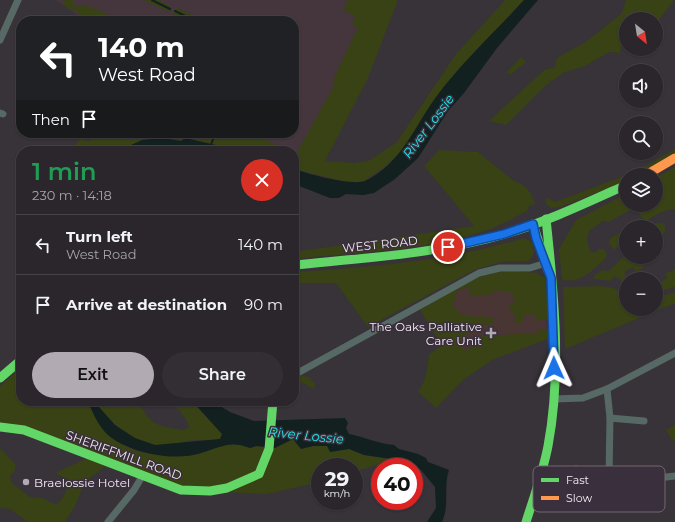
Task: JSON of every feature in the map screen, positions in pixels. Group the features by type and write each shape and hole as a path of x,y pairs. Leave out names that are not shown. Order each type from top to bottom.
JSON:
{"main road":[{"path":"658,168 675,158"},
{"name":"WEST ROAD","path":"299,264 410,253 448,247 504,234 546,220 619,188"},
{"path":"544,466 550,435 554,399 551,278 548,262 546,220"},
{"path":"533,224 536,238 548,262"},
{"path":"0,378 16,364"},
{"name":"SHERIFFMILL ROAD","path":"0,427 24,430 181,490 210,491 248,480 259,474 269,449 270,419 272,406"},
{"path":"526,522 533,500"}],"street":[{"path":"0,40 18,0"},
{"path":"299,372 478,273 500,268 530,268 548,262"},
{"path":"554,399 583,398 607,390 675,353"},
{"path":"607,390 610,418 609,466"},
{"path":"610,418 644,421"},
{"path":"108,522 134,490 143,475"},
{"path":"665,478 675,476"}],"shaded area":[{"path":"56,0 398,0 367,80 299,154 299,146 248,146 226,138 299,138 299,16 78,16"},
{"name":"The Oaks Palliative Care Unit","path":"537,281 546,318 547,339 494,359 463,380 420,310 470,282"}],"green space":[{"path":"65,0 74,0 74,7 78,5 90,7 109,16 80,16 74,9 72,11 62,3"},
{"path":"144,0 159,0 171,7 169,12"},
{"path":"348,0 398,0 367,80 325,161 354,163 368,161 396,143 456,54 505,0 524,0 459,70 409,142 396,157 364,181 350,183 299,170 299,149 335,84 332,82 358,27 352,24 355,16 343,10"},
{"path":"626,0 674,0 663,15 663,12 622,12"},
{"path":"178,8 194,16 177,16 173,14"},
{"path":"619,16 619,53 609,52 585,66 565,72 546,85 506,125 489,121 544,70 555,67 556,60 560,56 584,43"},
{"path":"521,57 526,62 510,75 507,72"},
{"path":"93,138 162,138 126,146 74,146 80,139 89,141"},
{"path":"162,138 185,138 181,141"},
{"path":"185,138 262,138 279,146 220,146"},
{"path":"675,149 675,154 650,168 642,168 656,160 663,160 663,156"},
{"path":"439,150 478,152 514,181 522,184 532,196 535,204 529,206 527,211 491,229 443,242 393,250 299,259 299,251 474,226 424,166"},
{"path":"675,167 675,209 663,212 663,174"},
{"path":"619,178 619,184 560,207 551,208 546,204 545,200 548,198 555,202"},
{"path":"619,198 619,212 627,212 609,222 603,221 589,231 587,240 590,251 594,253 599,249 604,249 607,255 606,258 586,275 569,281 562,279 559,249 576,220"},
{"path":"638,212 662,212 648,220 644,220"},
{"path":"663,223 665,226 665,232 663,234"},
{"path":"619,234 619,246 614,250 609,243 610,238"},
{"path":"524,238 532,242 534,254 528,261 505,261 476,269 368,327 336,283 299,283 299,272 410,262 439,258 496,246"},
{"path":"619,261 619,264 642,264 644,267 636,272 633,267 624,272 619,272 619,279 614,276 611,281 594,279 594,276 602,270 608,271"},
{"path":"675,269 675,287 663,290 663,281 667,278 665,274"},
{"name":"The Oaks Palliative Care Unit","path":"514,271 537,273 545,278 549,316 547,319 536,321 536,314 524,315 524,322 515,323 514,320 516,316 508,308 515,300 512,293 494,290 494,294 469,296 469,288 457,290 453,307 462,315 479,317 479,313 482,313 482,318 494,317 494,324 477,325 457,343 466,351 482,336 537,333 537,329 549,329 550,338 494,359 463,380 436,408 418,392 425,378 429,354 442,345 420,310 476,279 501,272"},
{"path":"601,286 613,288 619,291 619,316 644,316 565,349 563,287"},
{"path":"675,292 675,303 663,308 663,296"},
{"path":"16,372 16,406 90,406 92,410 124,445 139,452 171,456 200,454 210,449 231,443 240,444 250,448 257,446 273,448 293,439 301,449 313,446 327,446 338,451 349,449 364,455 384,458 371,458 371,467 363,469 363,458 311,458 311,484 267,494 181,490 109,463 90,478 83,487 75,506 65,522 28,522 10,509 0,508 0,448 15,464 15,470 10,476 12,483 30,497 42,498 56,505 65,494 69,480 55,473 90,457 24,430 0,427 0,386"},
{"path":"302,376 309,377 315,384 314,389 301,382 299,383 299,378"},
{"path":"99,406 141,406 147,416 161,426 184,430 189,427 187,420 183,414 174,406 197,406 222,434 220,439 217,440 196,440 161,445 148,444 130,435 113,423"},
{"path":"675,425 675,440 672,440 666,430"}],"water":[{"name":"River Lossie","path":"524,0 538,0 497,48 464,93 448,111 418,158 395,179 374,193 363,195 346,194 339,198 330,198 299,186 299,170 350,182 365,181 378,173 389,164 406,144 436,97 468,59"},
{"path":"162,138 181,141 185,138 220,146 129,146 142,140"},
{"name":"River Lossie","path":"90,406 98,406 115,425 135,438 155,445 220,439 222,434 197,406 220,406 230,412 254,421 345,418 348,423 346,428 349,434 394,445 399,449 418,454 426,458 428,462 449,470 446,483 446,509 442,522 427,522 436,508 435,487 423,472 423,458 384,458 364,455 349,449 330,452 327,446 313,446 301,449 293,439 275,448 257,446 250,448 231,444 190,456 166,456 128,447 108,435 99,424"}],"waterway":[{"path":"152,0 170,9"},
{"path":"175,11 186,16"},
{"path":"211,145 213,138"}],"traffic: fast":[{"path":"299,264 426,251 479,241 536,224 619,188"},
{"path":"543,466 552,418 556,361 552,275 546,219"},
{"path":"533,224 548,271"},
{"path":"0,378 16,364"},
{"path":"0,427 24,430 181,490 210,491 227,488 259,474 269,449 273,406"},
{"path":"526,522 533,500"}],"traffic: slow":[{"path":"658,168 675,158"}],"place":[{"name":"The Oaks Palliative Care Unit","path":"491,333"},
{"name":"Braelossie Hotel","path":"26,482"}],"route":[{"path":"448,247 504,234 533,224 536,238 541,248 552,284 554,368"}]}
